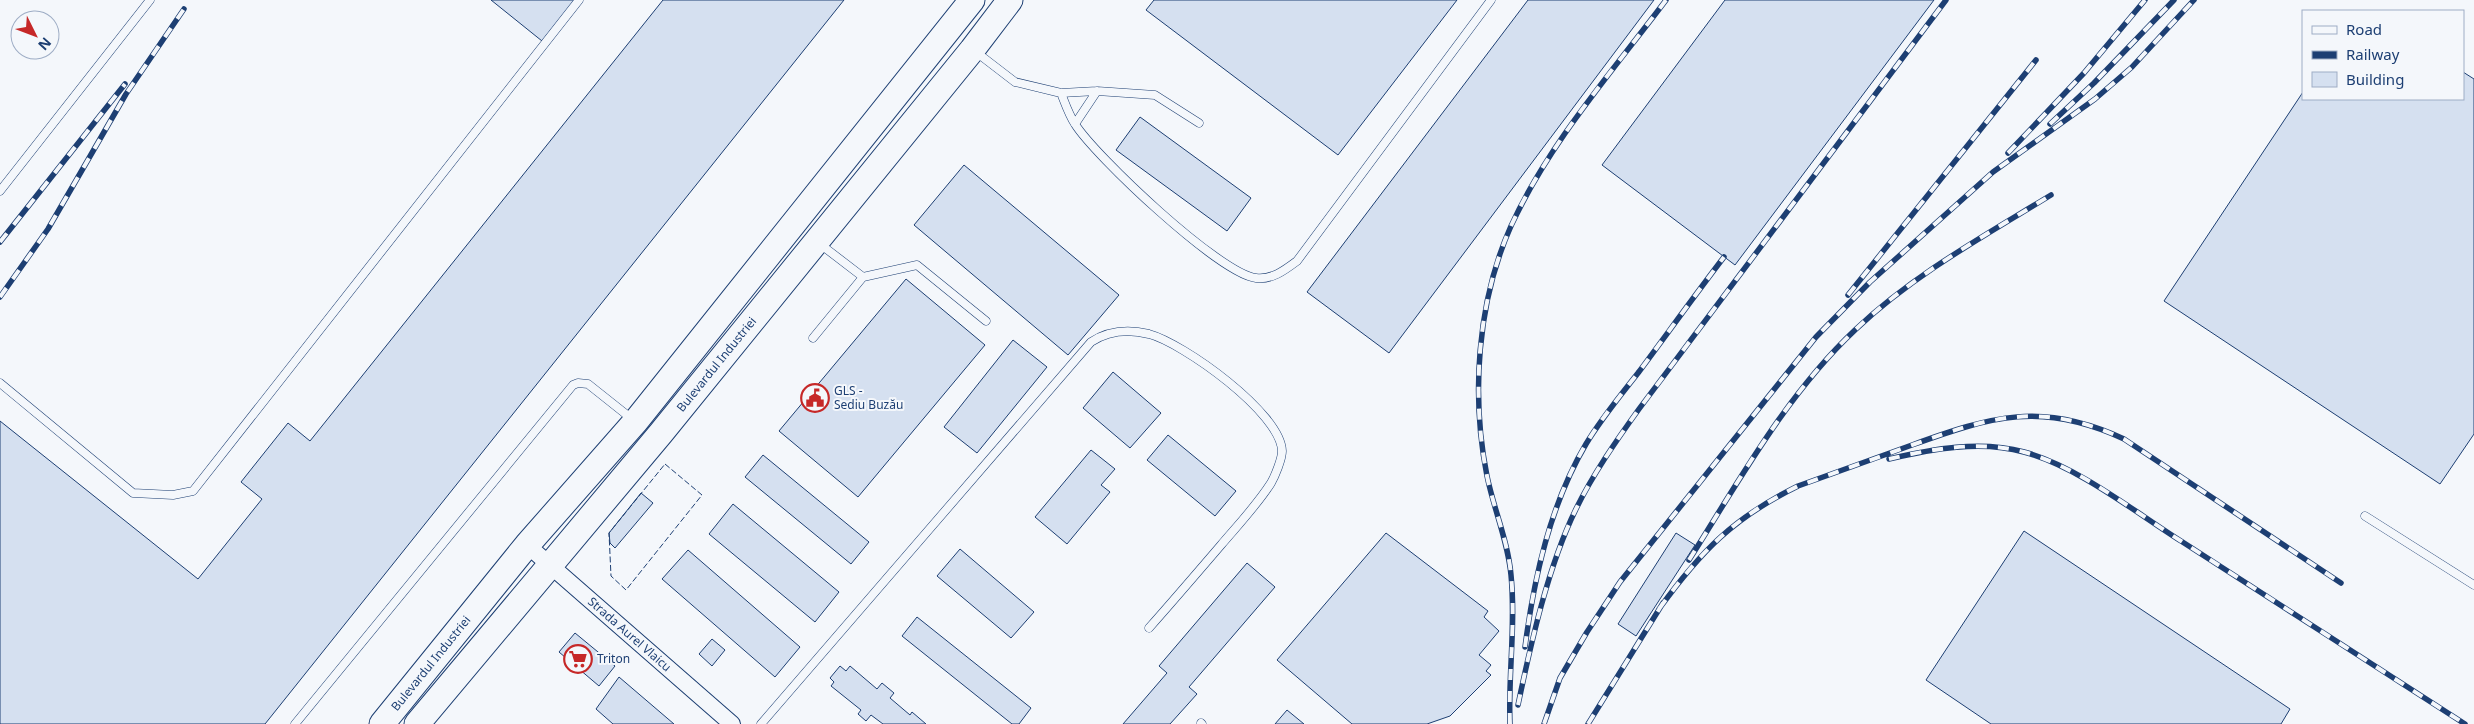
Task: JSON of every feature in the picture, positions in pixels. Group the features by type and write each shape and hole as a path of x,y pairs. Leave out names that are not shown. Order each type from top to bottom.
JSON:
{"main road":[{"name":"Bulevardul Industriei","path":"382,724 527,545 636,422 972,0"},
{"name":"Bulevardul Industriei","path":"418,724 661,433 972,50 1010,0"}],"street":[{"name":"Strada Aurel Vlaicu","path":"527,545 732,724"}],"lane":[{"path":"0,191 150,0"},
{"path":"0,383 133,493 173,495 193,491 579,0"},
{"path":"1061,93 1075,124 1161,214 1228,265 1256,278 1277,275 1296,261 1491,0"},
{"path":"972,50 1015,82 1061,93 1097,91 1155,95 1199,123"},
{"path":"1075,124 1097,91"},
{"path":"817,241 863,277"},
{"path":"813,338 863,277 917,265 986,321"},
{"path":"761,724 1091,342 1103,334 1122,331 1149,334 1186,351 1252,402 1275,428 1282,451 1272,481 1239,524 1149,628"},
{"path":"295,724 572,386 578,382 588,384 636,422"},
{"path":"2365,516 2474,585"}],"building":[{"path":"491,0 575,0 542,41"},
{"path":"663,0 844,0 265,724 0,724 0,421 198,579 262,499 241,482 288,423 310,441"},
{"path":"1154,0 1457,0 1338,155 1146,10"},
{"path":"1528,0 1654,0 1389,353 1307,292"},
{"path":"1725,0 1934,0 1735,265 1602,165"},
{"path":"2464,73 2474,79 2474,434 2440,484 2164,301 2302,94 2302,100 2464,100"},
{"path":"1140,117 1251,198 1227,231 1116,150"},
{"path":"964,165 1119,295 1068,355 914,225"},
{"path":"906,279 985,345 858,497 779,431"},
{"path":"1013,340 1047,367 977,453 944,427"},
{"path":"1113,372 1161,413 1130,448 1083,408"},
{"path":"1168,435 1236,491 1215,516 1147,460"},
{"path":"1091,450 1115,469 1101,485 1110,492 1067,544 1035,517"},
{"path":"763,455 869,542 851,564 745,477"},
{"path":"641,493 653,503 615,548 610,543 609,533"},
{"path":"733,504 839,592 815,622 709,534"},
{"path":"2024,531 2290,709 2281,724 1991,724 1926,680"},
{"path":"1386,533 1488,611 1484,617 1499,631 1479,655 1491,665 1486,671 1491,675 1450,716 1427,724 1352,724 1277,660"},
{"path":"1676,533 1695,545 1636,636 1618,624"},
{"path":"960,549 1034,612 1011,638 937,576"},
{"path":"688,550 800,647 775,677 662,579"},
{"path":"1247,563 1275,587 1189,687 1197,694 1170,724 1123,724 1167,673 1159,666"},
{"path":"917,617 1031,708 1019,724 1012,724 902,636"},
{"path":"575,633 615,666 599,686 559,652"},
{"path":"712,639 725,650 712,666 699,654"},
{"path":"840,666 846,671 850,666 877,689 882,683 894,693 890,698 910,715 912,712 926,724 883,724 871,715 866,721 858,714 861,710 831,686 834,682 830,678"},
{"path":"619,677 674,724 613,724 596,709"},
{"path":"1287,710 1304,724 1275,724"}],"railway":[{"path":"1510,724 1513,612 1511,575 1507,550 1487,476 1479,414 1480,350 1484,317 1500,255 1526,195 1582,109 1666,0"},
{"path":"1518,705 1535,631 1557,555 1576,509 1597,470 1639,409 1946,0"},
{"path":"2008,153 2084,73 2145,0"},
{"path":"2050,124 2094,83 2174,0"},
{"path":"1544,724 1560,678 1620,582 1816,337 1870,282 1993,172 2095,99 2132,67 2194,0"},
{"path":"0,297 48,229 126,94 184,9"},
{"path":"1848,295 2036,60"},
{"path":"0,242 125,84"},
{"path":"1689,560 1765,440 1807,382 1830,355 1877,310 1901,291 1950,257 2051,195"},
{"path":"1525,647 1533,595 1545,542 1573,467 1604,417 1724,257"},
{"path":"1659,609 1704,553 1737,524 1775,498 1798,486 1967,426 2017,417 2068,420 2095,427 2124,439 2341,583"},
{"path":"1889,459 1939,449 1973,446 2007,448 2024,452 2064,468 2105,491 2465,724"},
{"path":"1588,724 1663,603"}],"fence":[{"path":"665,464 702,495 626,590 611,576 609,533 665,464"}],"place":[{"name":"GLS - Sediu Buzău","path":"815,398"},
{"name":"Triton","path":"578,659"}]}
